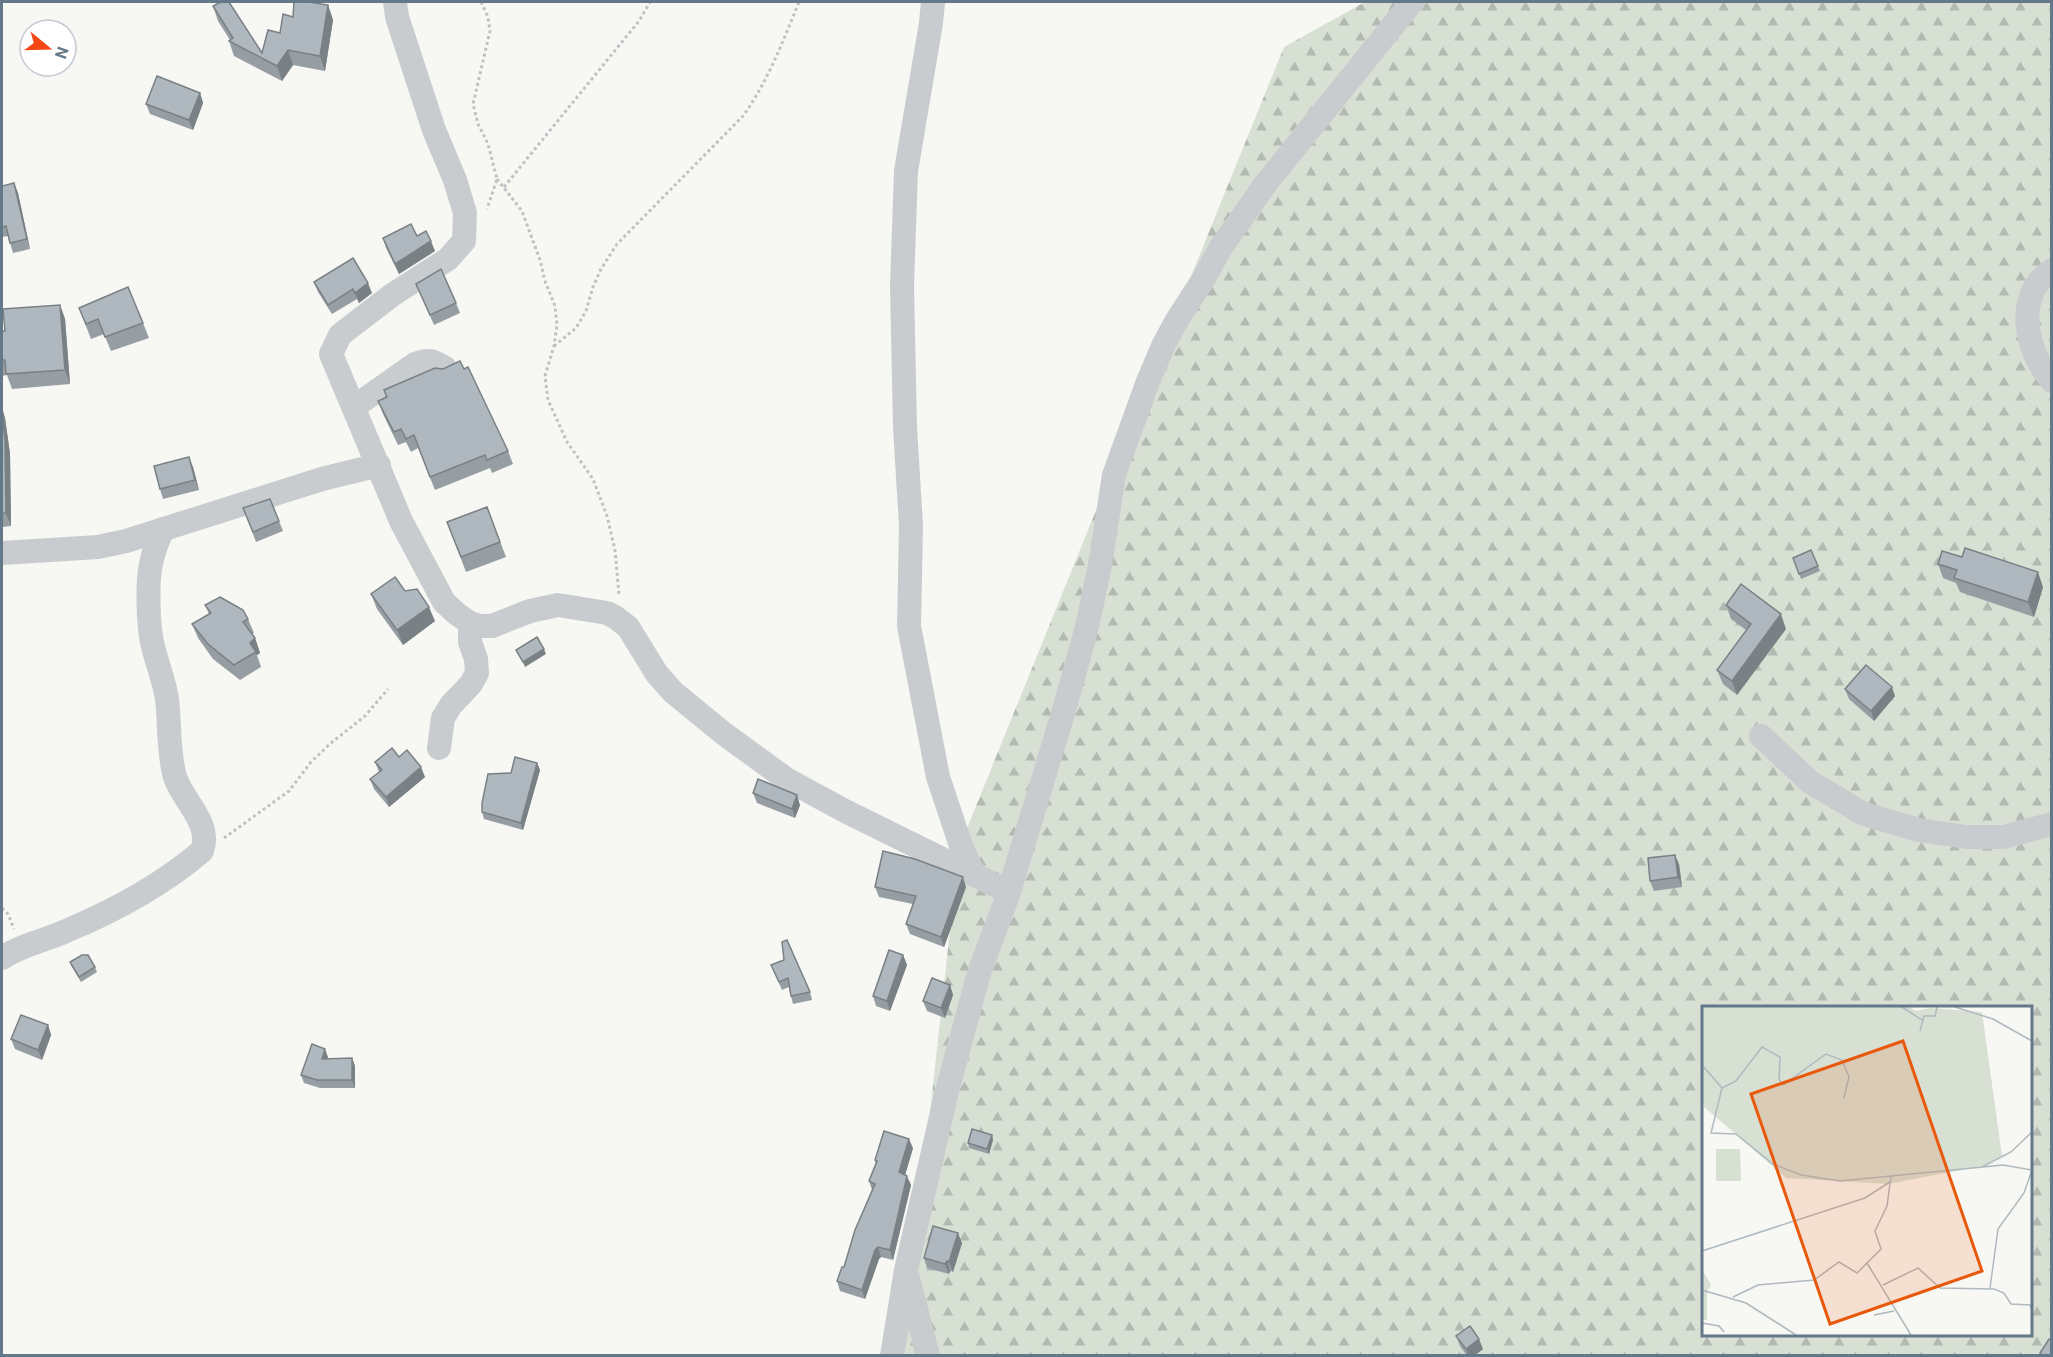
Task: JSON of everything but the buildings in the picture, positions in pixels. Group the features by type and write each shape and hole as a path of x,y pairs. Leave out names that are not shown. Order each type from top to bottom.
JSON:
{"street":[{"path":"395,2 397,17 434,130 455,180 465,213 464,241 448,259 340,334 331,354 401,521 444,602 470,623 481,626 492,626 530,611 558,605 607,613 628,627 657,674 674,692 723,733 786,779 845,811 1009,892"},
{"path":"933,2 906,171 902,286 905,427 911,525 909,626 938,777 960,843 973,873"},
{"path":"892,1356 906,1270 946,1095 980,973 1009,892 1087,627 1100,565 1114,475 1163,346 1221,247 1267,182 1412,2"},
{"path":"2052,270 2036,284 2030,301 2028,335 2033,353 2052,381"},
{"path":"354,407 415,364 425,360 434,361 445,368"},
{"path":"2,553 98,547 126,541 322,479 379,465"},
{"path":"2,958 14,950 104,915 189,863 202,851 205,844 204,829 196,813 182,795 175,775 167,696 152,641 150,566 163,529"},
{"path":"439,748 443,718 451,705 471,684 477,673 476,659 470,642 470,623"},
{"path":"1761,736 1810,782 1864,814 1919,830 1967,837 2004,837 2052,824"},
{"path":"906,1270 928,1356"}],"path":[{"path":"481,2 488,18 490,31 473,104 478,124 488,144 497,179 522,211 555,306 557,325 554,346 544,376 548,400 567,442 593,479 607,516 615,550 623,623"},
{"path":"504,187 639,21 650,2"},
{"path":"554,346 576,328 586,311 601,269 616,244 743,116 755,100 799,2"},
{"path":"486,211 497,179"},
{"path":"202,851 289,791 311,762 365,716 388,689"}],"green space":[{"path":"1365,2 2051,2 2051,1355 892,1356 914,1259 959,848 1284,47"}]}
